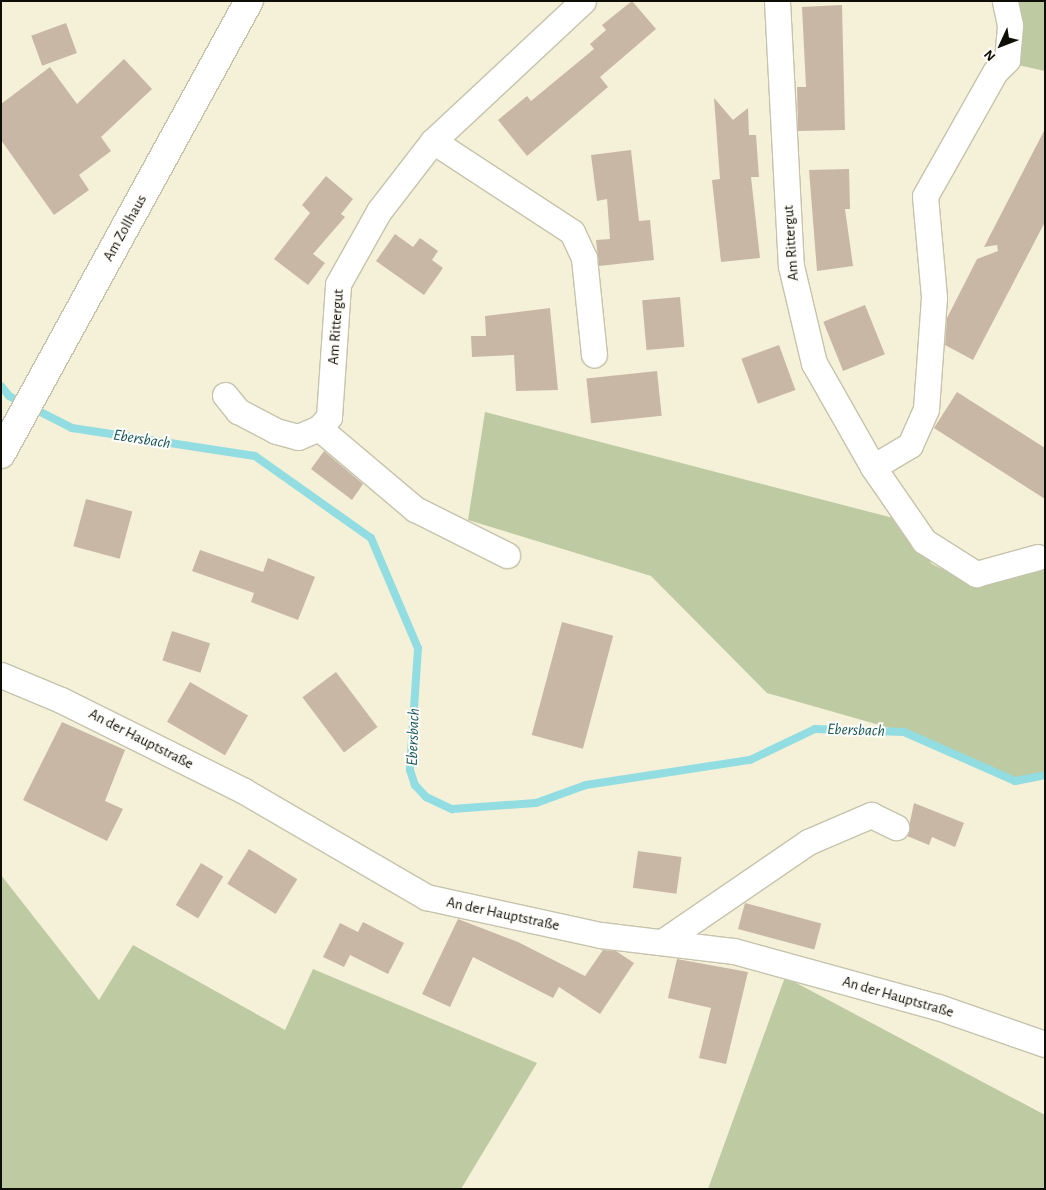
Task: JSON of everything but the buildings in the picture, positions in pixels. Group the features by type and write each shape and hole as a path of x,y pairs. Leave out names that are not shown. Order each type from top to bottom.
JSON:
{"main road":[{"name":"Am Zollhaus","path":"1,454 249,1"}],"street":[{"name":"Am Rittergut","path":"319,428 329,417 338,284 379,211 433,141 583,1"},
{"name":"Am Rittergut","path":"777,1 796,297 814,363 873,467 924,541 976,574 1038,557"},
{"path":"873,467 910,446 926,409 934,297 925,196 994,72 1007,60 1010,25 1005,1"},
{"path":"433,141 572,232 584,258 594,354"},
{"path":"225,395 238,411 276,431 298,437 319,428 415,509 506,555"},
{"name":"An der Hauptstraße","path":"1,675 62,700 244,791 426,897 601,935 734,950 938,1007 1045,1044"},
{"path":"662,942 808,842 871,815 896,826"}],"green space":[{"path":"1016,1 1045,1 1045,71 1018,65"},
{"path":"485,412 897,519 932,564 960,578 1045,565 1045,775 1015,781 904,732 767,693 651,576 468,520"},
{"path":"1,875 99,1000 133,945 285,1030 313,969 537,1063 461,1189 1,1189"},
{"path":"785,977 1045,1115 1045,1189 708,1189"}],"waterway":[{"name":"Ebersbach","path":"1,386 9,396 72,428 255,456 371,538 418,648 410,770 415,785 426,797 452,809 536,803 586,785 750,760 815,729 904,732 1015,781 1045,775"}]}
